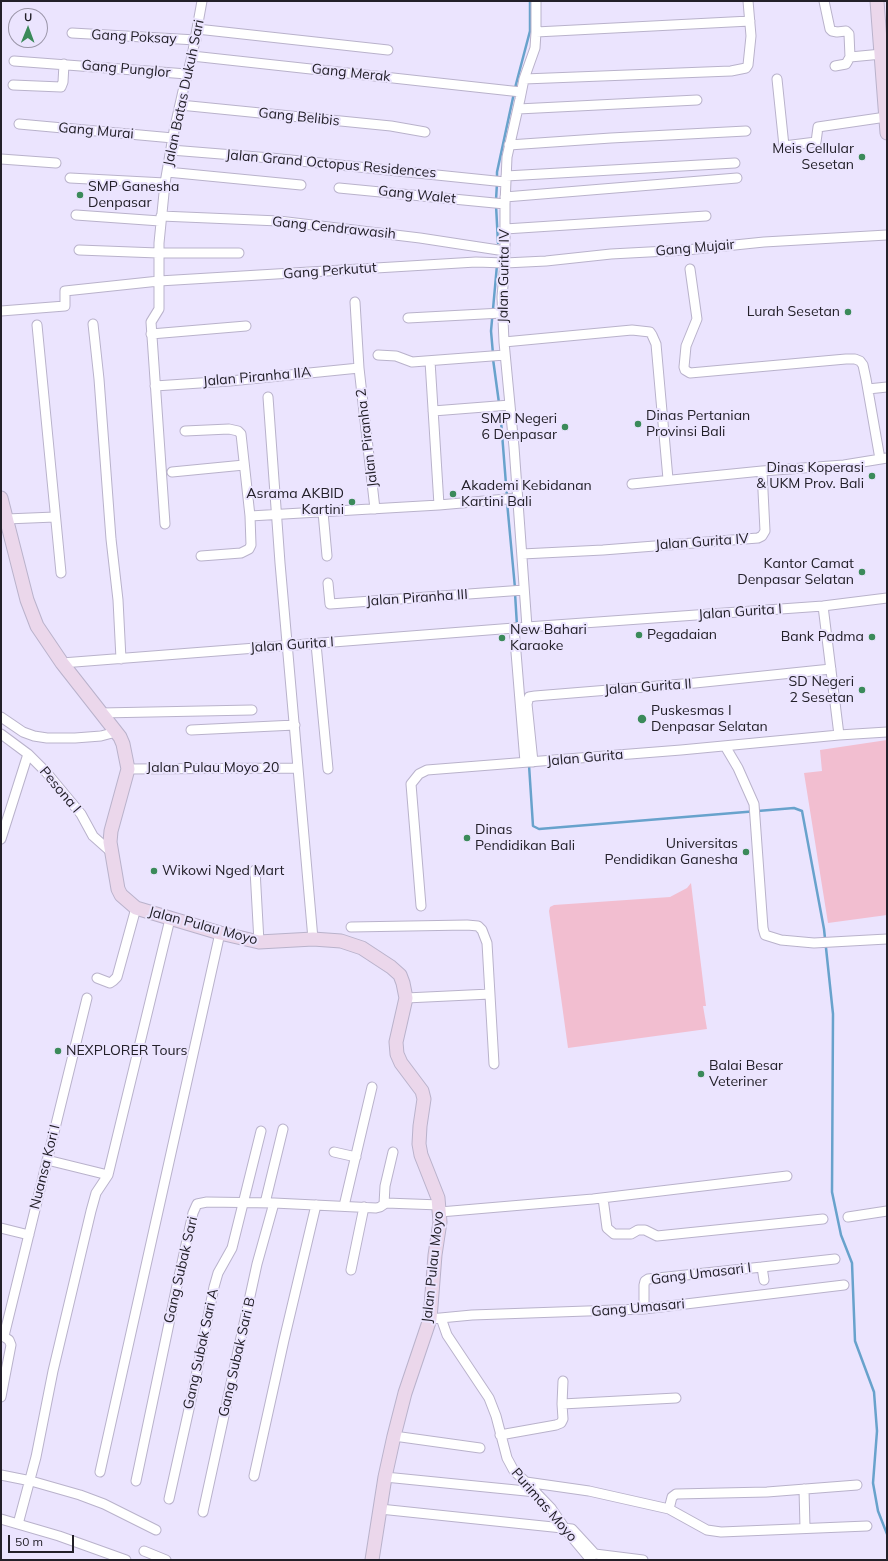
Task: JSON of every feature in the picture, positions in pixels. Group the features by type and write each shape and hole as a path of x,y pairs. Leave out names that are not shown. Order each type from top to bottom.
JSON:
{"street":[{"name":"Jalan Batas Dukuh Sari","path":"166,524 151,322 159,309 158,253 160,219 165,184 173,138 196,40 202,1"},
{"name":"Jalan Gurita IV","path":"525,712 520,628 522,554 504,406 504,342 501,313 505,251 501,202 509,145 518,109 516,91 524,79 535,48 536,1"},
{"path":"524,79 731,71 746,68 748,65 750,45 748,1"},
{"path":"824,1 830,29 832,31 846,31 849,34 850,57 846,64 835,66"},
{"path":"877,1 885,71 887,133"},
{"path":"536,32 750,21"},
{"path":"197,29 388,50"},
{"name":"Gang Poksay","path":"72,33 196,40"},
{"path":"850,57 882,54"},
{"name":"Gang Merak","path":"192,56 516,91"},
{"name":"Gang Punglor","path":"14,61 187,74"},
{"name":"Gang Punglor","path":"13,84 61,87 63,82 64,64"},
{"path":"777,79 784,146 816,142 818,127 886,117"},
{"path":"518,109 698,100"},
{"name":"Gang Belibis","path":"180,106 391,126 422,132"},
{"name":"Gang Murai","path":"19,124 173,138"},
{"path":"509,145 746,131"},
{"name":"Jalan Grand Octopus Residences","path":"171,150 491,180 735,164"},
{"path":"1,159 56,163"},
{"path":"167,172 301,185"},
{"path":"70,178 165,184"},
{"name":"Gang Walet","path":"339,188 501,202 736,178"},
{"name":"Gang Cendrawasih","path":"76,215 160,219 279,221 420,238 505,251"},
{"path":"504,229 706,216"},
{"name":"Gang Mujair","path":"504,263 611,254 686,250 764,242 887,235"},
{"path":"79,250 158,253 239,253"},
{"name":"Gang Perkutut","path":"1,310 65,306 65,291 159,281 492,262 504,263"},
{"path":"632,484 762,470 831,466 883,458 863,365 860,360 855,359 688,372 685,370 686,346 697,319 690,269"},
{"name":"Jalan Piranha 2","path":"355,302 358,368 375,509"},
{"path":"408,318 501,313"},
{"path":"93,324 118,600 121,659"},
{"path":"37,325 61,573"},
{"path":"151,334 246,326"},
{"path":"504,342 632,330 650,332 656,351 668,479"},
{"path":"378,356 396,356 412,362 504,355"},
{"path":"430,361 439,505"},
{"name":"Jalan Piranha IIA","path":"155,386 358,368"},
{"path":"868,389 887,388"},
{"path":"268,398 313,939"},
{"path":"433,411 504,406"},
{"path":"185,431 229,429 238,431 241,434 250,516 251,544 249,549 241,553 201,556"},
{"path":"172,472 244,465"},
{"name":"Jalan Gurita IV","path":"522,554 602,550 758,538 762,536 765,531 762,470"},
{"name":"Jalan Pulau Moyo","path":"1,498 5,526 31,612 37,626 62,663 116,732 123,744 128,768 111,831 111,852 118,889 126,900 136,908 170,919 259,942 313,939 341,941 362,948 391,967 400,975 403,983 406,998 396,1042 397,1054 401,1064 417,1083 424,1099 419,1144 421,1155 438,1198 435,1206 436,1318 408,1386 394,1436 372,1560"},
{"path":"250,516 439,505 516,498"},
{"path":"323,512 327,556"},
{"path":"5,526 55,517"},
{"name":"Jalan Piranha III","path":"328,583 330,604 522,590"},
{"name":"Jalan Gurita I","path":"62,663 822,606 887,598"},
{"path":"822,606 839,735"},
{"path":"316,644 328,769"},
{"name":"Jalan Gurita II","path":"529,762 525,712 530,697 695,683 831,669"},
{"path":"101,713 252,710"},
{"path":"1,717 23,732 34,736 47,738 101,736 116,732"},
{"path":"191,730 295,725"},
{"name":"Jalan Gurita","path":"421,906 411,784 419,774 427,770 887,732"},
{"name":"Pesona I","path":"1,734 28,754 46,772 81,814 93,836 111,852"},
{"path":"725,746 738,768 754,804 763,928 765,935 781,940 814,943 887,938"},
{"path":"1,839 28,754"},
{"name":"Jalan Pulau Moyo 20","path":"128,768 298,768"},
{"path":"255,870 259,942"},
{"path":"97,978 110,983 117,977 136,908"},
{"path":"18,1524 31,1481 54,1371 91,1211 96,1193 108,1175 170,919"},
{"path":"351,927 478,926 482,930 487,943 494,1064"},
{"path":"100,1472 220,933"},
{"path":"406,998 490,994"},
{"name":"Nuansa Kori I","path":"2,1336 29,1235 87,998"},
{"path":"344,1206 372,1087"},
{"name":"Gang Subak Sari B","path":"202,1512 257,1264 283,1129"},
{"name":"Gang Subak Sari A","path":"169,1499 195,1384 214,1287 218,1273 232,1248 261,1131"},
{"path":"334,1152 356,1157"},
{"path":"384,1204 386,1186 394,1152"},
{"path":"47,1160 108,1175"},
{"name":"Gang Subak Sari","path":"136,1481 193,1213 197,1205 200,1203 269,1203 378,1208 386,1202 487,1209 603,1198 787,1176"},
{"path":"603,1198 607,1228 614,1234 631,1234 638,1230 645,1230 657,1236 823,1219"},
{"path":"254,1476 316,1205"},
{"path":"351,1270 364,1207"},
{"path":"848,1217 887,1212"},
{"path":"1,1228 29,1235"},
{"name":"Gang Umasari I","path":"644,1309 644,1285 645,1281 648,1279 835,1259"},
{"name":"Gang Umasari I","path":"762,1267 764,1280"},
{"name":"Gang Umasari","path":"436,1318 472,1315 644,1309 844,1285"},
{"name":"Purimas Moyo","path":"436,1318 489,1398 496,1416 509,1464 514,1471 551,1508 566,1530 591,1560"},
{"path":"1,1397 11,1344 9,1340 2,1336"},
{"path":"500,1435 561,1423 563,1419 563,1381"},
{"path":"562,1404 676,1398"},
{"path":"394,1436 480,1448"},
{"path":"1,1475 31,1481 80,1495 104,1504 156,1530"},
{"path":"386,1477 536,1492"},
{"path":"526,1482 589,1492 669,1509 707,1530 721,1532 867,1526"},
{"path":"669,1509 672,1497 676,1494 767,1492 857,1485"},
{"path":"804,1489 805,1528"},
{"path":"380,1510 575,1530 595,1554 643,1560"},
{"path":"1,1519 126,1560"},
{"path":"144,1551 166,1560"}],"shaded area":[{"path":"887,740 887,915 828,923 804,773 822,771 820,750"},
{"path":"691,883 706,1006 703,1006 707,1029 568,1048 549,911 550,907 554,905 670,897 687,888"}],"waterway":[{"path":"515,88 530,31 530,1"},
{"path":"497,178 514,93"},
{"path":"496,200 497,183"},
{"path":"496,205 498,243"},
{"path":"493,354 491,331 497,265"},
{"path":"493,359 499,403"},
{"path":"500,408 507,497"},
{"path":"507,502 515,588"},
{"path":"515,593 517,626"},
{"path":"529,765 533,826 539,829 794,808 802,811 824,929 833,1014 832,1192 841,1235 852,1263 855,1341 874,1392 877,1431 873,1483 878,1511 887,1534"}],"place":[{"name":"Meis Cellular Sesetan","path":"862,157"},
{"name":"SMP Ganesha Denpasar","path":"80,195"},
{"name":"Lurah Sesetan","path":"848,312"},
{"name":"Dinas Pertanian Provinsi Bali","path":"638,424"},
{"name":"SMP Negeri 6 Denpasar","path":"565,427"},
{"name":"Dinas Koperasi & UKM Prov. Bali","path":"872,476"},
{"name":"Akademi Kebidanan Kartini Bali","path":"453,494"},
{"name":"Asrama AKBID Kartini","path":"352,502"},
{"name":"Kantor Camat Denpasar Selatan","path":"862,572"},
{"name":"Pegadaian","path":"639,635"},
{"name":"Bank Padma","path":"872,637"},
{"name":"New Bahari Karaoke","path":"502,638"},
{"name":"SD Negeri 2 Sesetan","path":"862,690"},
{"name":"Puskesmas I Denpasar Selatan","path":"642,719"},
{"name":"Dinas Pendidikan Bali","path":"467,838"},
{"name":"Universitas Pendidikan Ganesha","path":"746,852"},
{"name":"Wikowi Nged Mart","path":"154,871"},
{"name":"NEXPLORER Tours","path":"58,1051"},
{"name":"Balai Besar Veteriner","path":"701,1074"}]}
